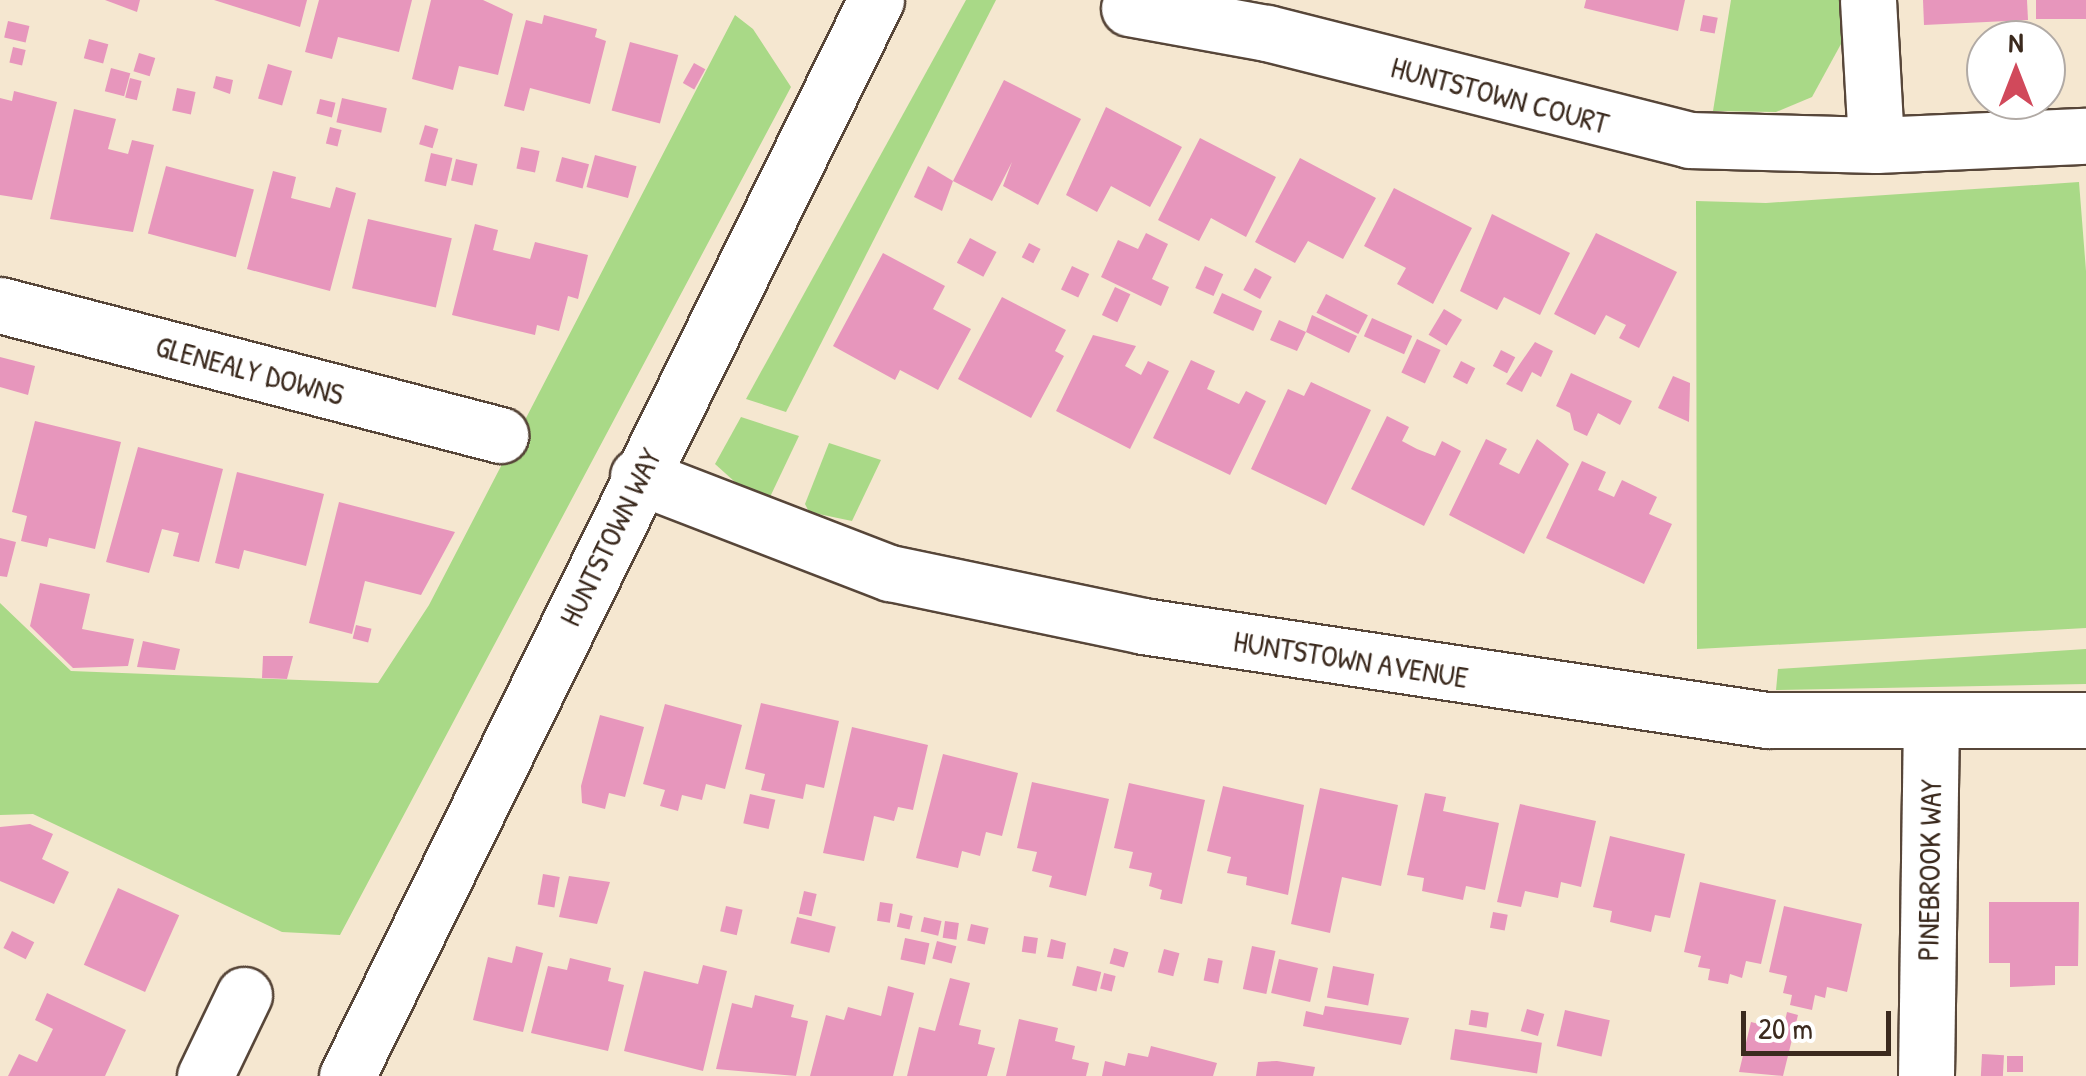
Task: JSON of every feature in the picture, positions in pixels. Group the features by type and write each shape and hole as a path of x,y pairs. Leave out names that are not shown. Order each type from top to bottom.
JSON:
{"street":[{"path":"1868,0 1876,146"},
{"name":"HUNTSTOWN WAY","path":"348,1076 861,4"},
{"name":"HUNTSTOWN COURT","path":"1129,8 1267,33 1656,134 1761,146 1876,146 2086,136"},
{"name":"GLENEALY DOWNS","path":"0,305 500,435"},
{"name":"HUNTSTOWN AVENUE","path":"638,476 890,573 1143,626 1719,715 1932,724 2086,720"},
{"name":"PINEBROOK WAY","path":"1926,1076 1932,724"},
{"path":"205,1076 244,995"}],"green space":[{"path":"966,0 996,0 786,412 746,399"},
{"path":"1731,0 1843,0 1841,44 1812,97 1776,112 1713,111"},
{"path":"735,15 753,29 791,87 340,935 282,932 33,814 0,815 0,603 71,671 378,683 429,605"},
{"path":"2079,182 2086,271 2086,628 1697,649 1696,201 1766,203"},
{"path":"741,417 799,436 770,497 735,482 715,464"},
{"path":"829,443 881,460 852,521 809,512 805,504"},
{"path":"2086,649 2086,684 1776,690 1778,669"}],"building":[{"path":"105,0 140,0 137,12"},
{"path":"214,0 307,0 300,27"},
{"path":"319,0 412,0 399,52 338,37 332,59 305,52"},
{"path":"431,0 483,0 513,14 498,75 459,66 453,90 412,79"},
{"path":"1586,0 1685,0 1678,31 1584,8"},
{"path":"1923,0 2027,0 2028,20 1924,25"},
{"path":"2036,0 2086,0 2086,19 2036,19"},
{"path":"544,15 597,29 595,37 606,41 590,104 530,88 524,111 504,106 526,20 542,24"},
{"path":"1703,15 1718,18 1715,34 1700,31"},
{"path":"8,21 29,26 26,43 4,38"},
{"path":"89,39 108,44 103,63 84,58"},
{"path":"630,42 678,55 660,124 612,111"},
{"path":"13,47 26,50 22,66 9,63"},
{"path":"139,53 155,58 150,76 133,71"},
{"path":"694,63 705,69 694,89 683,83"},
{"path":"268,64 292,71 282,105 258,99"},
{"path":"111,68 130,73 124,96 105,91"},
{"path":"216,76 233,80 230,94 213,88"},
{"path":"130,78 142,81 137,100 125,97"},
{"path":"1004,80 1081,119 1038,205 1003,186 1012,162 992,201 953,181"},
{"path":"177,88 196,92 191,114 172,110"},
{"path":"14,91 57,102 32,200 0,195 0,98 12,101"},
{"path":"342,98 387,108 381,133 336,122"},
{"path":"320,99 336,103 332,117 316,114"},
{"path":"1106,107 1182,147 1150,207 1111,186 1097,212 1066,195"},
{"path":"74,109 116,119 108,149 128,154 132,140 154,145 133,232 50,219"},
{"path":"425,125 438,129 433,148 419,144"},
{"path":"330,127 342,130 338,146 326,143"},
{"path":"1200,138 1276,177 1246,237 1211,218 1199,241 1158,220"},
{"path":"521,147 540,151 535,172 516,169"},
{"path":"431,153 452,158 446,186 424,181"},
{"path":"595,155 637,166 628,198 586,187"},
{"path":"562,157 589,164 583,188 556,181"},
{"path":"1300,158 1376,198 1343,259 1308,241 1295,263 1255,242"},
{"path":"456,159 477,164 472,185 451,180"},
{"path":"166,166 254,190 236,257 148,234"},
{"path":"928,166 953,181 942,211 914,197"},
{"path":"273,171 296,177 291,198 330,208 336,187 356,193 330,291 247,269"},
{"path":"1394,188 1472,228 1433,304 1397,284 1406,268 1364,246"},
{"path":"1492,214 1570,253 1540,315 1504,297 1497,310 1460,291"},
{"path":"368,219 452,238 436,308 352,288"},
{"path":"475,224 498,230 493,250 530,259 535,242 588,255 578,299 568,296 559,331 537,325 535,335 452,315"},
{"path":"1146,233 1168,244 1152,279 1169,287 1161,306 1101,277 1118,240 1138,249"},
{"path":"1596,233 1677,272 1639,348 1619,338 1626,325 1606,315 1595,335 1554,314"},
{"path":"970,238 996,252 983,277 957,263"},
{"path":"1029,243 1041,249 1033,263 1022,257"},
{"path":"883,253 945,286 933,309 971,329 938,390 900,370 895,380 833,346"},
{"path":"1072,266 1089,274 1078,298 1061,290"},
{"path":"1205,266 1223,274 1214,296 1195,288"},
{"path":"1255,268 1272,277 1260,299 1243,290"},
{"path":"1115,287 1130,294 1117,322 1102,315"},
{"path":"1222,293 1262,311 1253,331 1213,313"},
{"path":"1326,294 1368,315 1358,334 1316,313"},
{"path":"1002,297 1066,330 1055,351 1064,356 1031,418 958,379"},
{"path":"1444,309 1462,320 1447,346 1429,335"},
{"path":"1312,315 1357,336 1349,353 1306,332"},
{"path":"1372,318 1412,336 1404,354 1364,336"},
{"path":"1279,320 1306,332 1297,351 1270,340"},
{"path":"1093,335 1136,346 1125,366 1141,375 1148,361 1169,371 1130,449 1056,411"},
{"path":"1417,339 1441,350 1425,384 1401,373"},
{"path":"1535,342 1553,351 1541,377 1532,372 1522,392 1506,384"},
{"path":"1501,350 1515,357 1507,373 1493,366"},
{"path":"0,357 35,366 28,395 0,387"},
{"path":"1191,360 1215,371 1207,389 1239,404 1246,391 1266,401 1230,475 1153,438"},
{"path":"1461,361 1475,368 1467,384 1453,377"},
{"path":"1571,373 1632,401 1620,425 1598,413 1587,436 1574,430 1570,413 1556,406"},
{"path":"1673,376 1690,383 1689,422 1658,408"},
{"path":"1311,382 1371,410 1326,505 1251,469 1288,389 1304,396"},
{"path":"1387,416 1409,427 1402,441 1417,449 1435,456 1442,441 1461,451 1424,526 1351,489"},
{"path":"35,421 121,442 95,549 49,538 47,547 21,541 27,516 12,512"},
{"path":"1486,439 1507,449 1499,464 1519,474 1537,439 1569,464 1524,554 1449,515"},
{"path":"138,447 223,469 199,562 173,556 179,533 162,529 149,573 106,562"},
{"path":"1582,461 1606,472 1598,490 1614,497 1622,480 1657,497 1649,514 1672,524 1644,584 1546,538"},
{"path":"237,472 324,494 306,566 244,550 239,569 215,563"},
{"path":"339,502 455,532 421,595 365,581 352,634 309,623"},
{"path":"0,538 16,542 7,577 0,576"},
{"path":"40,583 90,594 82,629 134,639 128,666 73,668 30,626"},
{"path":"356,625 372,629 368,642 353,639"},
{"path":"143,641 180,649 175,670 137,667"},
{"path":"263,656 293,656 287,679 262,678"},
{"path":"761,703 839,721 824,788 806,784 803,799 761,790 765,774 745,769"},
{"path":"665,704 742,725 725,789 706,784 702,800 682,795 678,811 660,806 665,790 643,784"},
{"path":"600,715 644,727 625,797 609,793 605,809 582,803 581,786"},
{"path":"852,727 928,745 913,810 898,807 894,821 874,816 864,861 823,853"},
{"path":"943,754 1018,773 1002,836 986,832 980,856 962,851 958,868 916,858"},
{"path":"1032,782 1109,799 1086,896 1049,887 1052,876 1032,871 1037,852 1017,848"},
{"path":"1129,783 1205,800 1182,904 1160,899 1162,890 1149,886 1152,873 1129,868 1133,852 1114,848"},
{"path":"1223,786 1304,805 1288,895 1246,885 1247,877 1227,873 1231,857 1207,851"},
{"path":"1320,788 1398,805 1381,886 1342,877 1330,933 1291,924"},
{"path":"1425,793 1446,797 1443,811 1499,823 1485,890 1466,886 1463,900 1422,891 1424,878 1407,875"},
{"path":"750,794 775,800 769,829 743,823"},
{"path":"1520,804 1596,821 1581,887 1561,882 1558,898 1525,891 1521,907 1497,902"},
{"path":"30,824 53,834 42,859 69,872 54,904 0,881 0,827"},
{"path":"1610,836 1685,854 1670,918 1655,915 1651,932 1610,922 1612,911 1593,907"},
{"path":"543,874 560,877 554,907 538,905"},
{"path":"569,876 610,882 597,924 559,917"},
{"path":"1700,882 1776,900 1761,964 1746,961 1742,978 1730,974 1728,984 1708,980 1710,969 1698,967 1701,956 1684,952"},
{"path":"118,888 179,915 145,992 84,965"},
{"path":"804,891 817,894 811,916 799,913"},
{"path":"880,902 893,904 890,923 877,921"},
{"path":"1989,902 2079,902 2078,966 2055,966 2055,985 2010,987 2010,963 1989,963"},
{"path":"726,906 743,910 737,935 720,931"},
{"path":"1784,906 1862,924 1847,992 1827,987 1825,998 1815,995 1812,1010 1790,1005 1792,995 1783,993 1787,976 1769,972"},
{"path":"1493,912 1508,915 1505,931 1490,928"},
{"path":"900,913 913,916 910,930 897,927"},
{"path":"797,917 836,927 829,953 790,943"},
{"path":"924,917 942,921 938,936 921,932"},
{"path":"945,921 959,923 956,940 943,938"},
{"path":"971,924 989,928 985,945 967,941"},
{"path":"12,931 34,942 26,959 3,948"},
{"path":"1024,936 1038,938 1036,954 1022,952"},
{"path":"905,938 929,943 925,965 900,960"},
{"path":"1051,939 1066,943 1063,959 1047,957"},
{"path":"937,941 956,946 952,964 932,958"},
{"path":"516,946 543,953 523,1032 473,1020 488,957 512,963"},
{"path":"1252,946 1275,951 1266,994 1243,989"},
{"path":"1114,948 1128,952 1124,968 1110,963"},
{"path":"1164,949 1179,953 1173,976 1158,972"},
{"path":"570,958 611,968 608,981 624,985 608,1051 531,1033 548,966 567,970"},
{"path":"1208,958 1223,961 1218,983 1204,981"},
{"path":"1279,959 1318,968 1310,1002 1271,993"},
{"path":"703,965 727,971 703,1071 624,1051 644,971 698,984"},
{"path":"1077,966 1101,972 1096,991 1072,985"},
{"path":"1333,966 1374,974 1368,1005 1327,997"},
{"path":"1104,973 1116,976 1112,991 1100,989"},
{"path":"950,978 970,983 959,1025 981,1030 978,1044 995,1048 987,1076 907,1076 919,1027 935,1031"},
{"path":"888,986 914,993 893,1076 810,1076 826,1015 844,1020 848,1007 881,1016"},
{"path":"47,993 126,1030 105,1076 8,1076 19,1054 37,1062 53,1029 35,1020"},
{"path":"755,995 794,1005 791,1017 808,1021 796,1076 716,1069 732,1003 752,1008"},
{"path":"1325,1006 1409,1018 1401,1045 1303,1026 1306,1011 1323,1015"},
{"path":"1527,1009 1544,1014 1538,1036 1521,1031"},
{"path":"1471,1010 1489,1013 1486,1028 1469,1025"},
{"path":"1565,1010 1610,1020 1601,1056 1557,1046"},
{"path":"1787,1012 1798,1015 1783,1076 1739,1072 1751,1022 1783,1030"},
{"path":"1019,1019 1058,1028 1055,1041 1075,1046 1072,1059 1089,1063 1086,1076 1006,1076"},
{"path":"1455,1029 1542,1043 1537,1073 1450,1060"},
{"path":"1151,1046 1217,1063 1213,1076 1102,1076 1105,1061 1125,1066 1128,1053 1148,1057"},
{"path":"1982,1054 2004,1055 2003,1076 1981,1076"},
{"path":"2007,1056 2023,1056 2023,1072 2007,1072"},
{"path":"1258,1062 1315,1067 1313,1076 1256,1076"}]}
